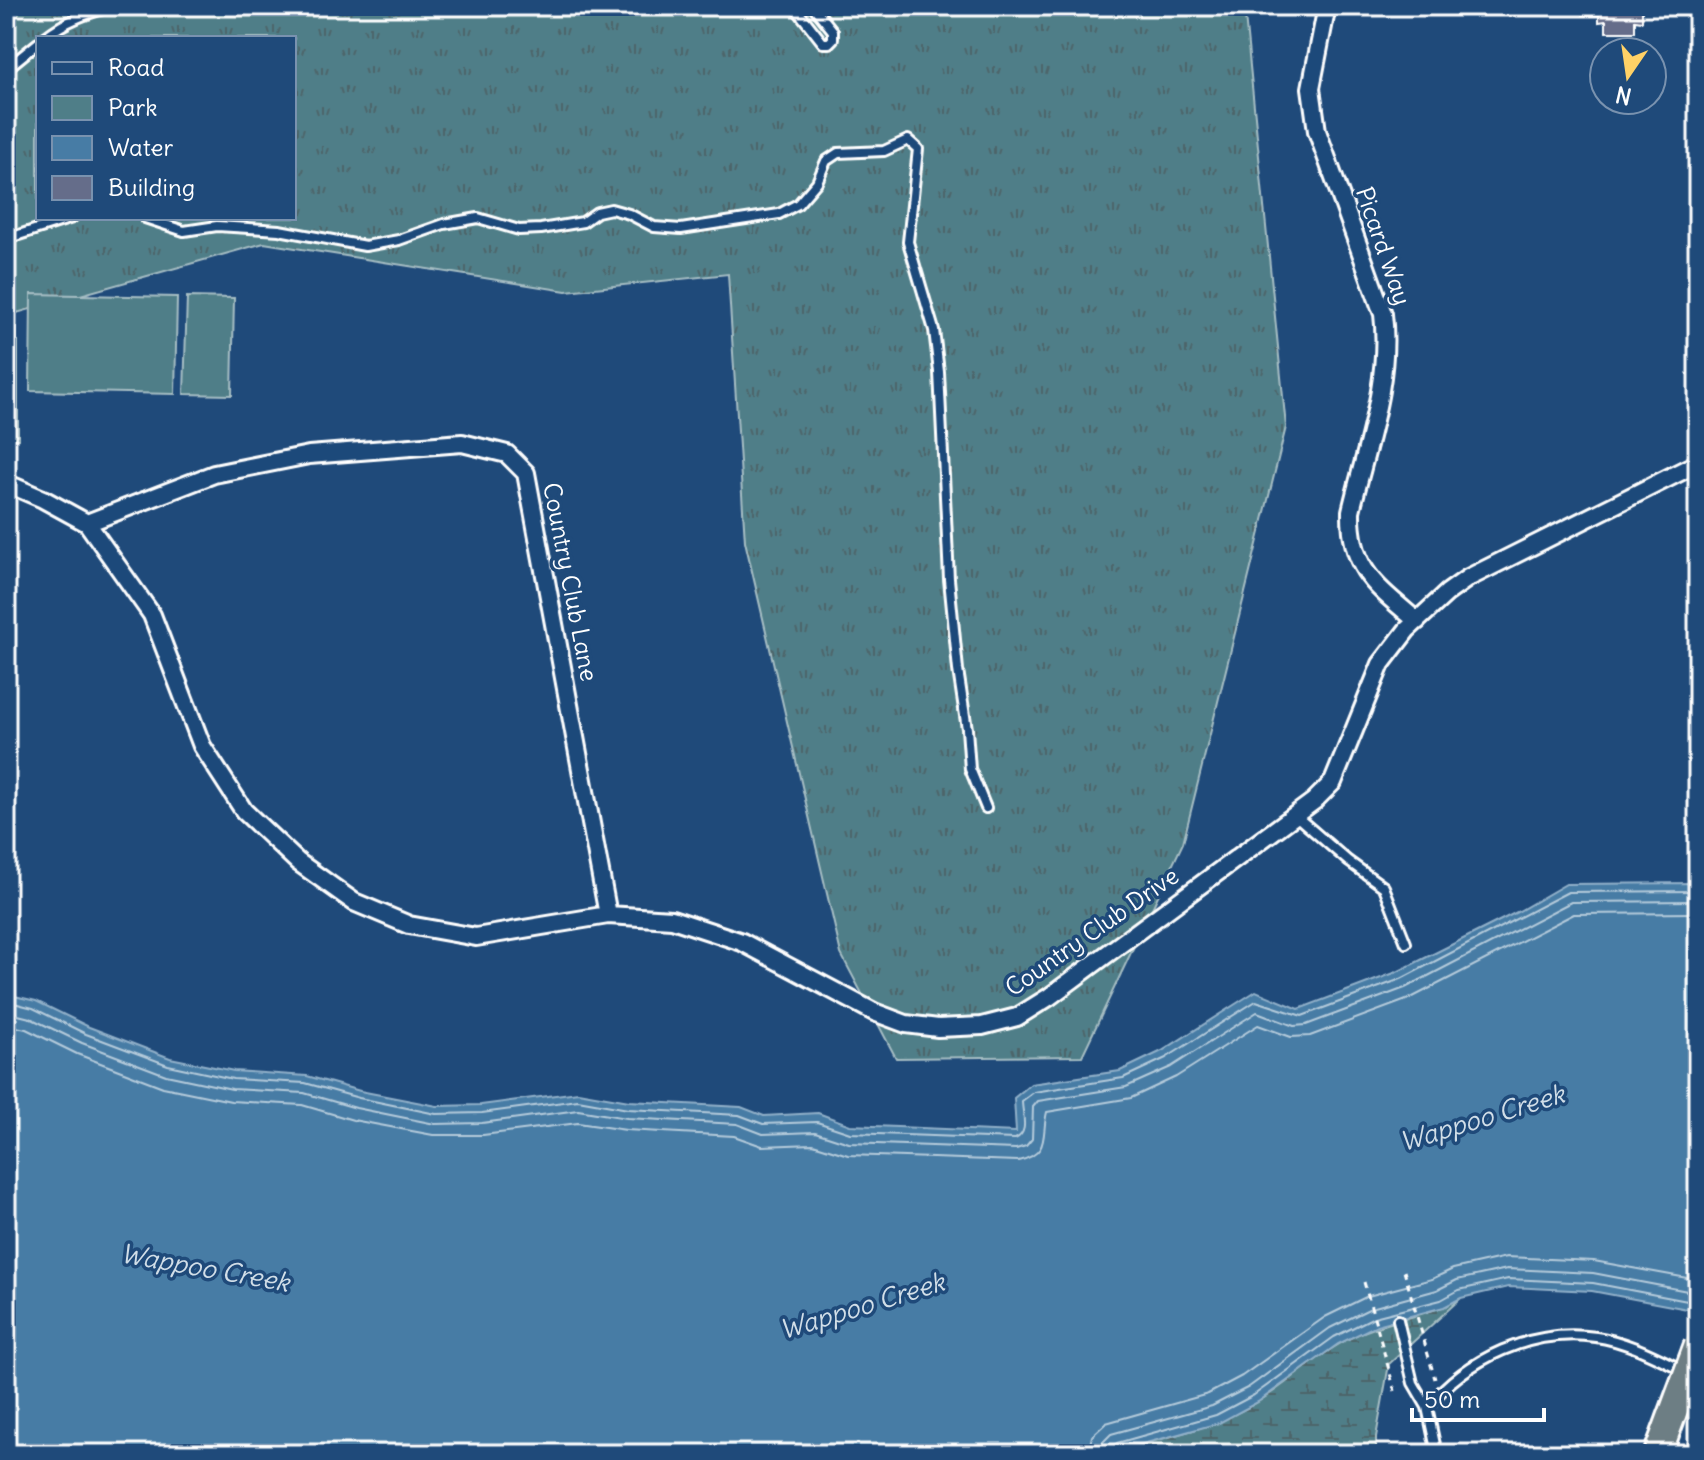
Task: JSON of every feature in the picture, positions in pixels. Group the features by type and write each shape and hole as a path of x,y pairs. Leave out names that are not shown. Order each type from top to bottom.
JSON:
{"main road":[{"path":"1658,1453 1698,1345"}],"street":[{"name":"Picard Way","path":"1327,6 1311,88 1317,131 1383,314 1386,340 1384,373 1351,511 1351,532 1370,581 1417,621"},
{"name":"Country Club Lane","path":"87,523 214,474 309,455 462,443 507,454 526,473 608,915"},
{"name":"Country Club Drive","path":"6,483 87,523 152,615 202,746 244,811 298,862 354,902 409,925 476,937 608,915 672,919 742,942 874,1012 906,1024 938,1028 982,1026 1017,1017 1049,997 1314,801 1333,782 1381,664 1417,621 1447,593 1468,578 1698,463"}],"lane":[{"path":"46,36 80,15 114,6"},
{"path":"794,6 811,32 823,43 829,43 833,39 833,31 813,6"},
{"path":"6,69 36,45"},
{"path":"151,220 184,231 217,226 279,230 365,246 478,218 519,230 541,229 583,222 597,212 611,209 654,227 681,229 779,214 798,204 817,182 826,161 838,153 884,151 908,140 918,149 908,242 934,330 939,372 949,579 958,670 970,769 986,808"},
{"path":"6,239 66,220"},
{"path":"1295,815 1348,861 1384,887 1406,943"},
{"path":"1398,1320 1413,1383 1427,1407 1437,1454"},
{"path":"1427,1407 1443,1387 1494,1352 1556,1335 1598,1337 1646,1352 1698,1378"}],"path":[{"path":"1404,1271 1435,1380"},
{"path":"1364,1282 1395,1391"}],"green space":[{"path":"6,6 1244,6 1286,427 1183,843 1082,1056 896,1058 841,954 745,541 728,274 566,291 264,243 6,316"},
{"path":"31,294 177,297 175,394 30,391"},
{"path":"187,297 234,298 232,395 184,394"},
{"path":"6,341 18,341 18,439 6,439"},
{"path":"1461,1298 1389,1364 1376,1437 1376,1454 1106,1454 1221,1420 1268,1395 1352,1337 1435,1310"}],"water":[{"name":"Wappoo Creek","path":"1698,883 1698,1311 1592,1291 1508,1287 1461,1298 1444,1307 1377,1325 1338,1344 1258,1402 1219,1423 1106,1454 6,1454 6,990 10,995 36,1001 89,1027 170,1058 234,1071 307,1076 360,1091 437,1106 481,1105 578,1092 629,1101 741,1107 764,1116 818,1113 850,1125 1016,1132 1014,1098 1031,1084 1120,1071 1162,1051 1256,991 1299,1009 1397,972 1566,884"}],"building":[{"path":"1582,6 1642,6 1642,21 1635,20 1635,32 1606,32 1606,21 1599,22 1599,15 1582,15"}]}
